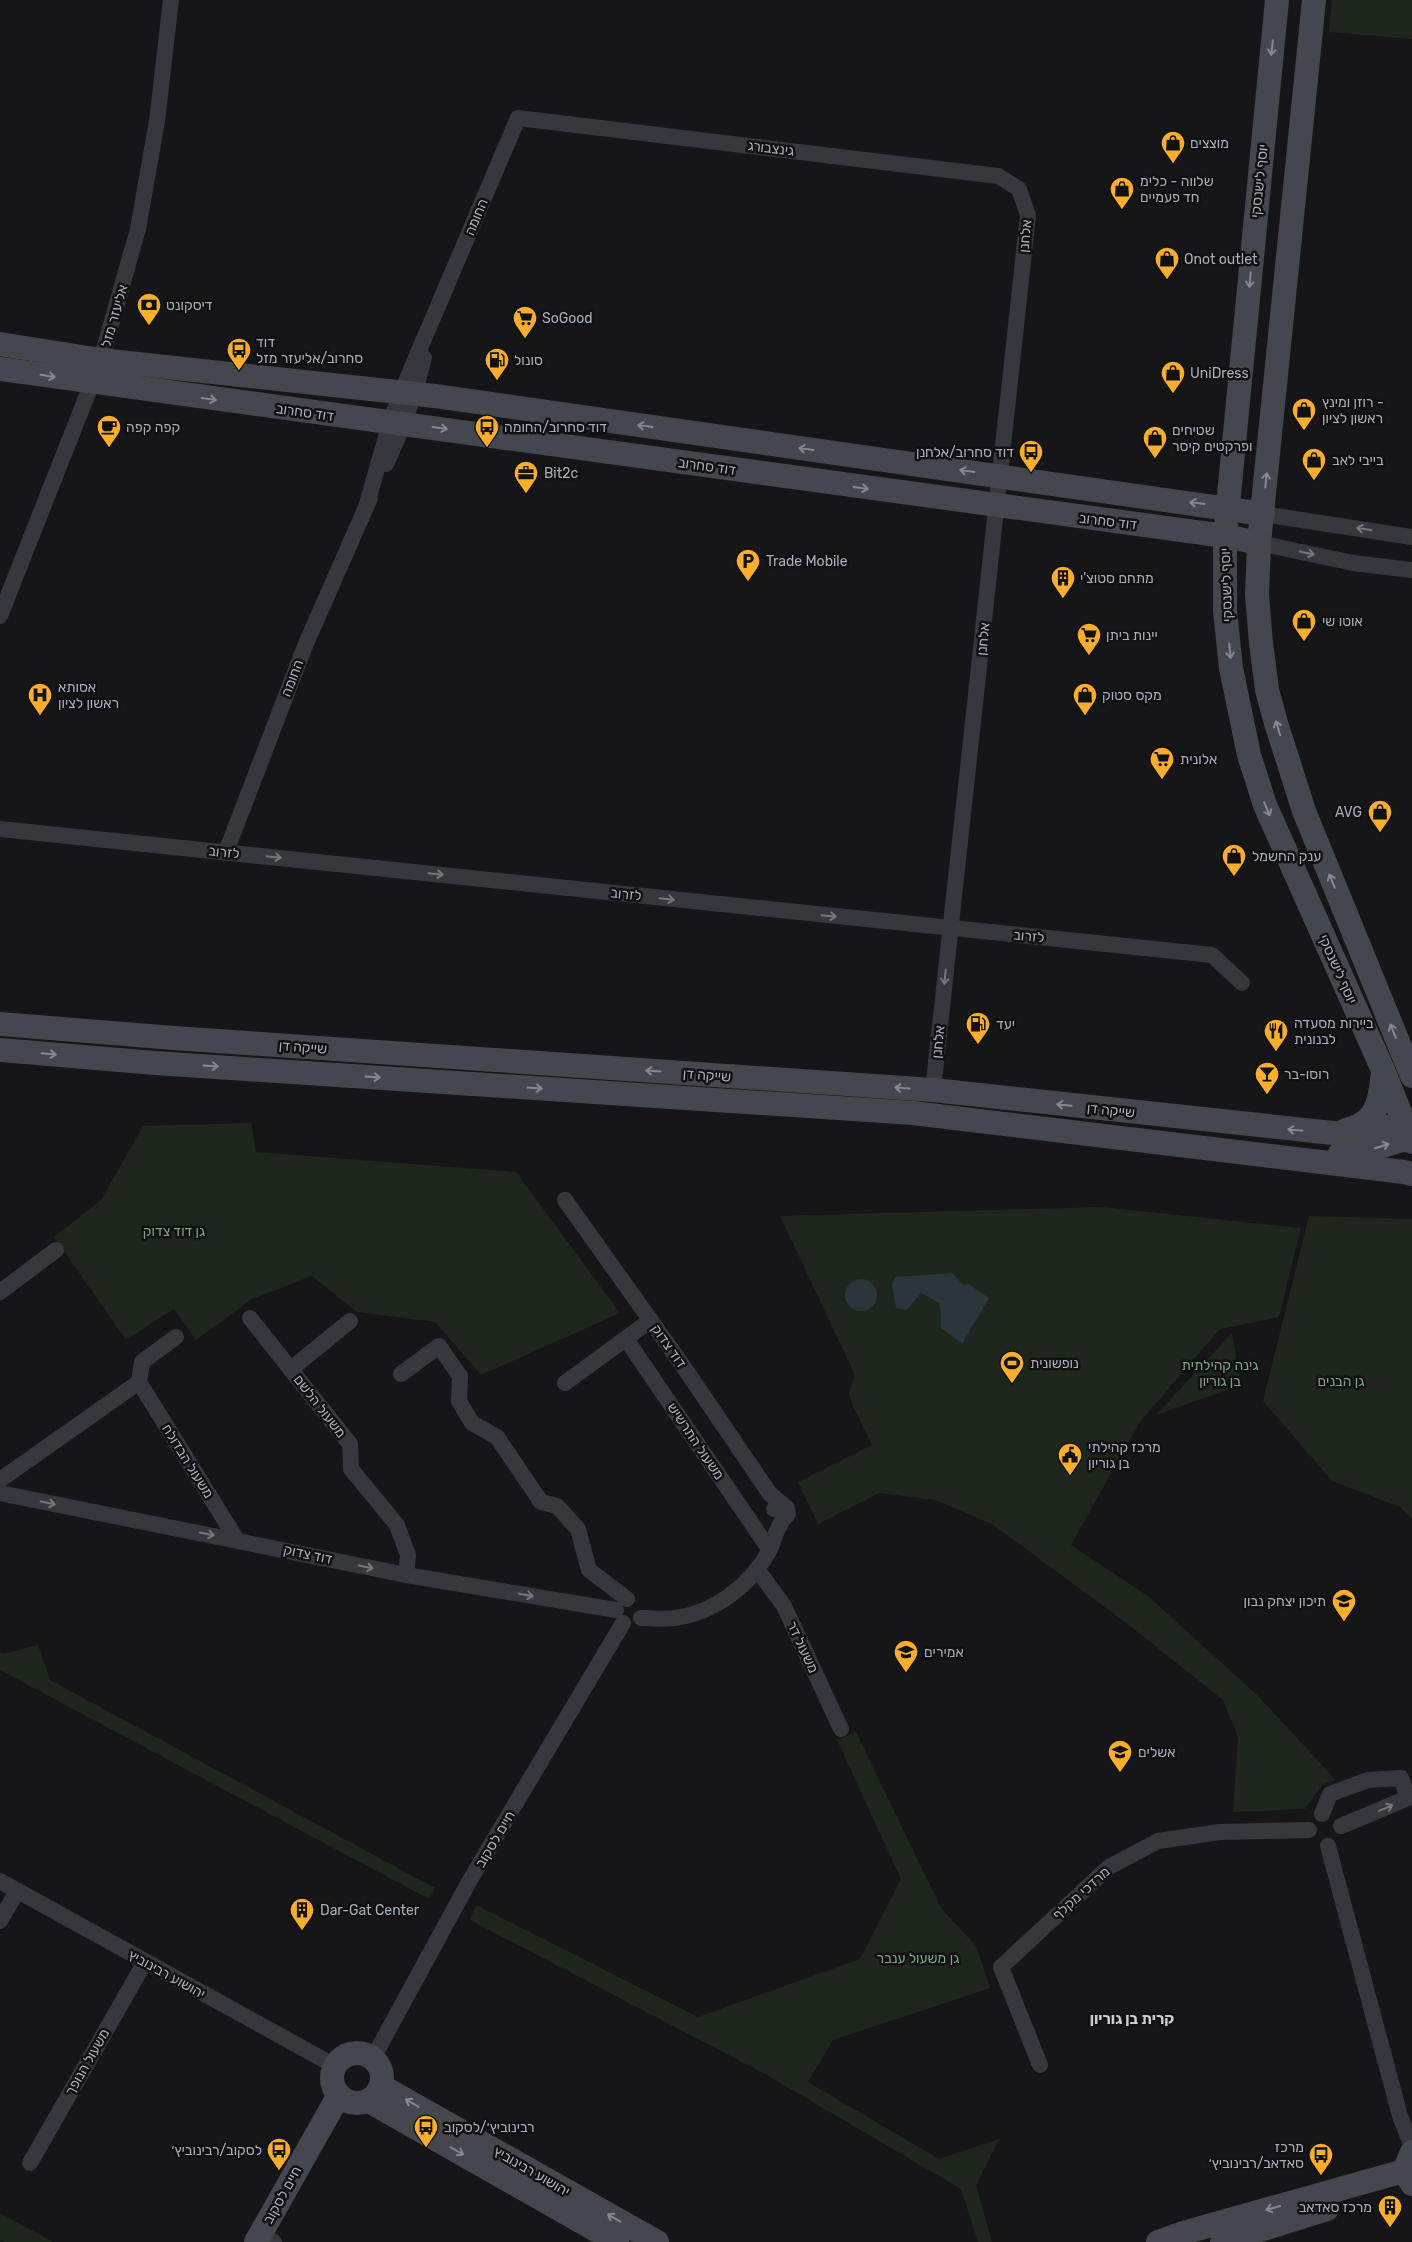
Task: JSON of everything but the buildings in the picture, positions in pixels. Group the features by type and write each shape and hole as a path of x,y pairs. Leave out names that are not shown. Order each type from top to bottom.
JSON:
{"street":[{"name":"אליעזר מזל","path":"0,616 101,360 138,229 157,122 171,0"},
{"name":"יוסף לישנסקי","path":"1314,0 1260,543 1257,595 1260,642 1267,690 1304,811 1412,1076"},
{"name":"יוסף לישנסקי","path":"1273,7 1225,536 1225,611 1231,668 1249,755 1265,805 1410,1133"},
{"name":"גינצבורג","path":"518,118 998,176 1019,189"},
{"name":"החומה","path":"226,852 305,646 366,507 408,394 434,316 518,118"},
{"name":"אלחנן","path":"932,1090 998,506 1028,215 1019,189"},
{"name":"דוד סחרוב","path":"0,344 101,360 408,394 1000,475 1412,537"},
{"name":"דוד סחרוב","path":"0,369 91,383 1225,536 1353,562 1412,570"},
{"name":"לזרוב","path":"0,829 1212,955 1242,984"},
{"name":"שייקה דן","path":"0,1024 174,1038 932,1090 1356,1135 1410,1133"},
{"name":"שייקה דן","path":"0,1050 165,1063 913,1113 1300,1158 1412,1174"},
{"path":"1333,1133 1358,1128 1372,1116 1380,1099 1383,1070"},
{"path":"1300,1158 1360,1153 1410,1133"},
{"name":"דוד צדוק","path":"566,1200 776,1502"},
{"path":"0,1292 56,1250"},
{"name":"משעול הלשם","path":"250,1318 350,1444 351,1469 397,1525 408,1555 406,1575"},
{"path":"565,1384 650,1320"},
{"name":"משעול הלשם","path":"291,1369 350,1321"},
{"path":"0,1480 139,1382 142,1362 176,1337"},
{"name":"משעול התרשיש","path":"626,1339 765,1543"},
{"path":"401,1374 439,1346 460,1376 459,1401 472,1423 497,1437 541,1502 557,1506 578,1529 588,1570 622,1611 635,1624 641,1614"},
{"name":"משעול הבדולח","path":"139,1382 237,1540"},
{"name":"דוד צדוק","path":"0,1493 406,1575 622,1611"},
{"path":"776,1502 787,1508 788,1514 781,1523 770,1550 758,1569 737,1591 720,1602 696,1613 675,1618 641,1614 680,1609 704,1601 728,1587 749,1567 765,1543 774,1521 776,1502"},
{"name":"משעול דר","path":"758,1569 784,1606 841,1729"},
{"path":"622,1611 635,1600 641,1614"},
{"name":"חיים לסקוב","path":"373,2058 470,1880 622,1611"},
{"path":"1322,1814 1332,1815 1341,1826 1340,1837 1328,1846 1314,1843 1309,1830 1313,1820 1322,1814 1330,1794 1368,1780 1401,1778 1410,1798 1341,1826"},
{"name":"מרדכי מקלף","path":"1040,2065 1001,1967 1109,1867 1158,1841 1220,1832 1309,1830"},
{"path":"1328,1846 1406,2119 1412,2148"},
{"name":"יהושוע רבינוביץ","path":"0,1881 335,2066"},
{"path":"0,1921 17,1891"},
{"name":"משעול הנופך","path":"30,2163 145,1962"},
{"path":"357,2053 373,2058 381,2071 360,2096 332,2081 335,2066 341,2059 357,2053"},
{"name":"חיים לסקוב","path":"268,2242 360,2096"},
{"name":"יהושוע רבינוביץ","path":"360,2096 617,2242"},
{"name":"יהושוע רבינוביץ","path":"360,2096 657,2242"},
{"path":"1158,2242 1183,2233 1410,2172"},
{"path":"1222,2242 1410,2172"}],"green space":[{"path":"1332,0 1412,0 1412,39 1329,32"},
{"name":"גן דוד צדוק","path":"251,1123 256,1152 516,1172 620,1313 481,1375 435,1322 357,1312 312,1276 252,1299 196,1340 174,1309 126,1340 54,1237 101,1200 143,1126"},
{"name":"נופשונית","path":"1102,1207 1301,1228 1279,1317 1220,1329 1140,1422 1071,1545 1148,1596 1256,1694 1336,1780 1322,1785 1305,1809 1233,1812 1238,1737 1223,1700 1125,1622 992,1524 935,1500 879,1493 818,1524 798,1482 872,1445 852,1404 849,1393 855,1375 780,1216"},
{"name":"גן הבנים","path":"1309,1216 1412,1219 1412,1519 1400,1507 1332,1481 1263,1401"},
{"name":"גינה קהילתית בן גוריון","path":"1232,1333 1241,1385 1156,1415"},
{"path":"38,1645 50,1680 435,1888 429,1899 0,1670 0,1653 3,1654"},
{"name":"גן משעול ענבר","path":"856,1732 941,1908 976,1946 990,1988 833,2040 808,2082 939,2159 999,2139 976,2185 992,2242 978,2242 961,2189 765,2074 470,1920 476,1905 698,2017 860,1959 901,1879 837,1740"},
{"path":"0,2213 53,2242 5,2242 0,2240"}],"shaded area":[{"path":"952,1273 964,1286 967,1283 989,1298 962,1344 941,1328 939,1303 921,1293 907,1310 896,1308 892,1285 896,1277"},
{"path":"861,1279 867,1280 872,1284 876,1289 876,1301 872,1306 867,1310 861,1311 855,1310 850,1306 846,1301 845,1295 846,1289 850,1284 855,1280"}],"place":[{"name":"מוצצים","path":"1173,164"},
{"name":"שלווה - כלימ חד פעמיים","path":"1122,210"},
{"name":"Onot outlet","path":"1167,280"},
{"name":"דיסקונט","path":"149,326"},
{"name":"SoGood","path":"525,339"},
{"name":"דוד סחרוב/אליעזר מזל","path":"239,371"},
{"name":"סונול","path":"497,381"},
{"name":"UniDress","path":"1173,394"},
{"name":"רוזן ומינץ - ראשון לציון","path":"1304,431"},
{"name":"קפה קפה","path":"109,448"},
{"name":"דוד סחרוב/החומה","path":"487,448"},
{"name":"שטיחים ופרקטים קיסר","path":"1155,459"},
{"name":"דוד סחרוב/אלחנן","path":"1031,473"},
{"name":"בייבי לאב","path":"1314,481"},
{"name":"Bit2c","path":"526,494"},
{"name":"Trade Mobile","path":"748,582"},
{"name":"מתחם סטוצ'י","path":"1063,599"},
{"name":"אוטו שי","path":"1304,642"},
{"name":"יינות ביתן","path":"1089,656"},
{"name":"אסותא ראשון לציון","path":"40,716"},
{"name":"מקס סטוק","path":"1085,716"},
{"name":"אלונית","path":"1162,780"},
{"name":"AVG","path":"1380,833"},
{"name":"ענק החשמל","path":"1234,877"},
{"name":"יעד","path":"978,1045"},
{"name":"ביירות מסעדה לבנונית","path":"1276,1052"},
{"name":"רוסו-בר","path":"1267,1095"},
{"name":"נופשונית","path":"1012,1384"},
{"name":"מרכז קהילתי בן גוריון","path":"1070,1476"},
{"name":"תיכון יצחק נבון","path":"1344,1622"},
{"name":"אמירים","path":"906,1673"},
{"name":"אשלים","path":"1120,1773"},
{"name":"Dar-Gat Center","path":"302,1931"},
{"name":"רבינוביץ׳/לסקוב","path":"426,2148"},
{"name":"לסקוב/רבינוביץ׳","path":"279,2171"},
{"name":"מרכז סאדאב/רבינוביץ׳","path":"1321,2176"},
{"name":"מרכז סאדאב","path":"1390,2228"}],"district":[{"name":"קרית בן גוריון","path":"1132,2019"}]}
